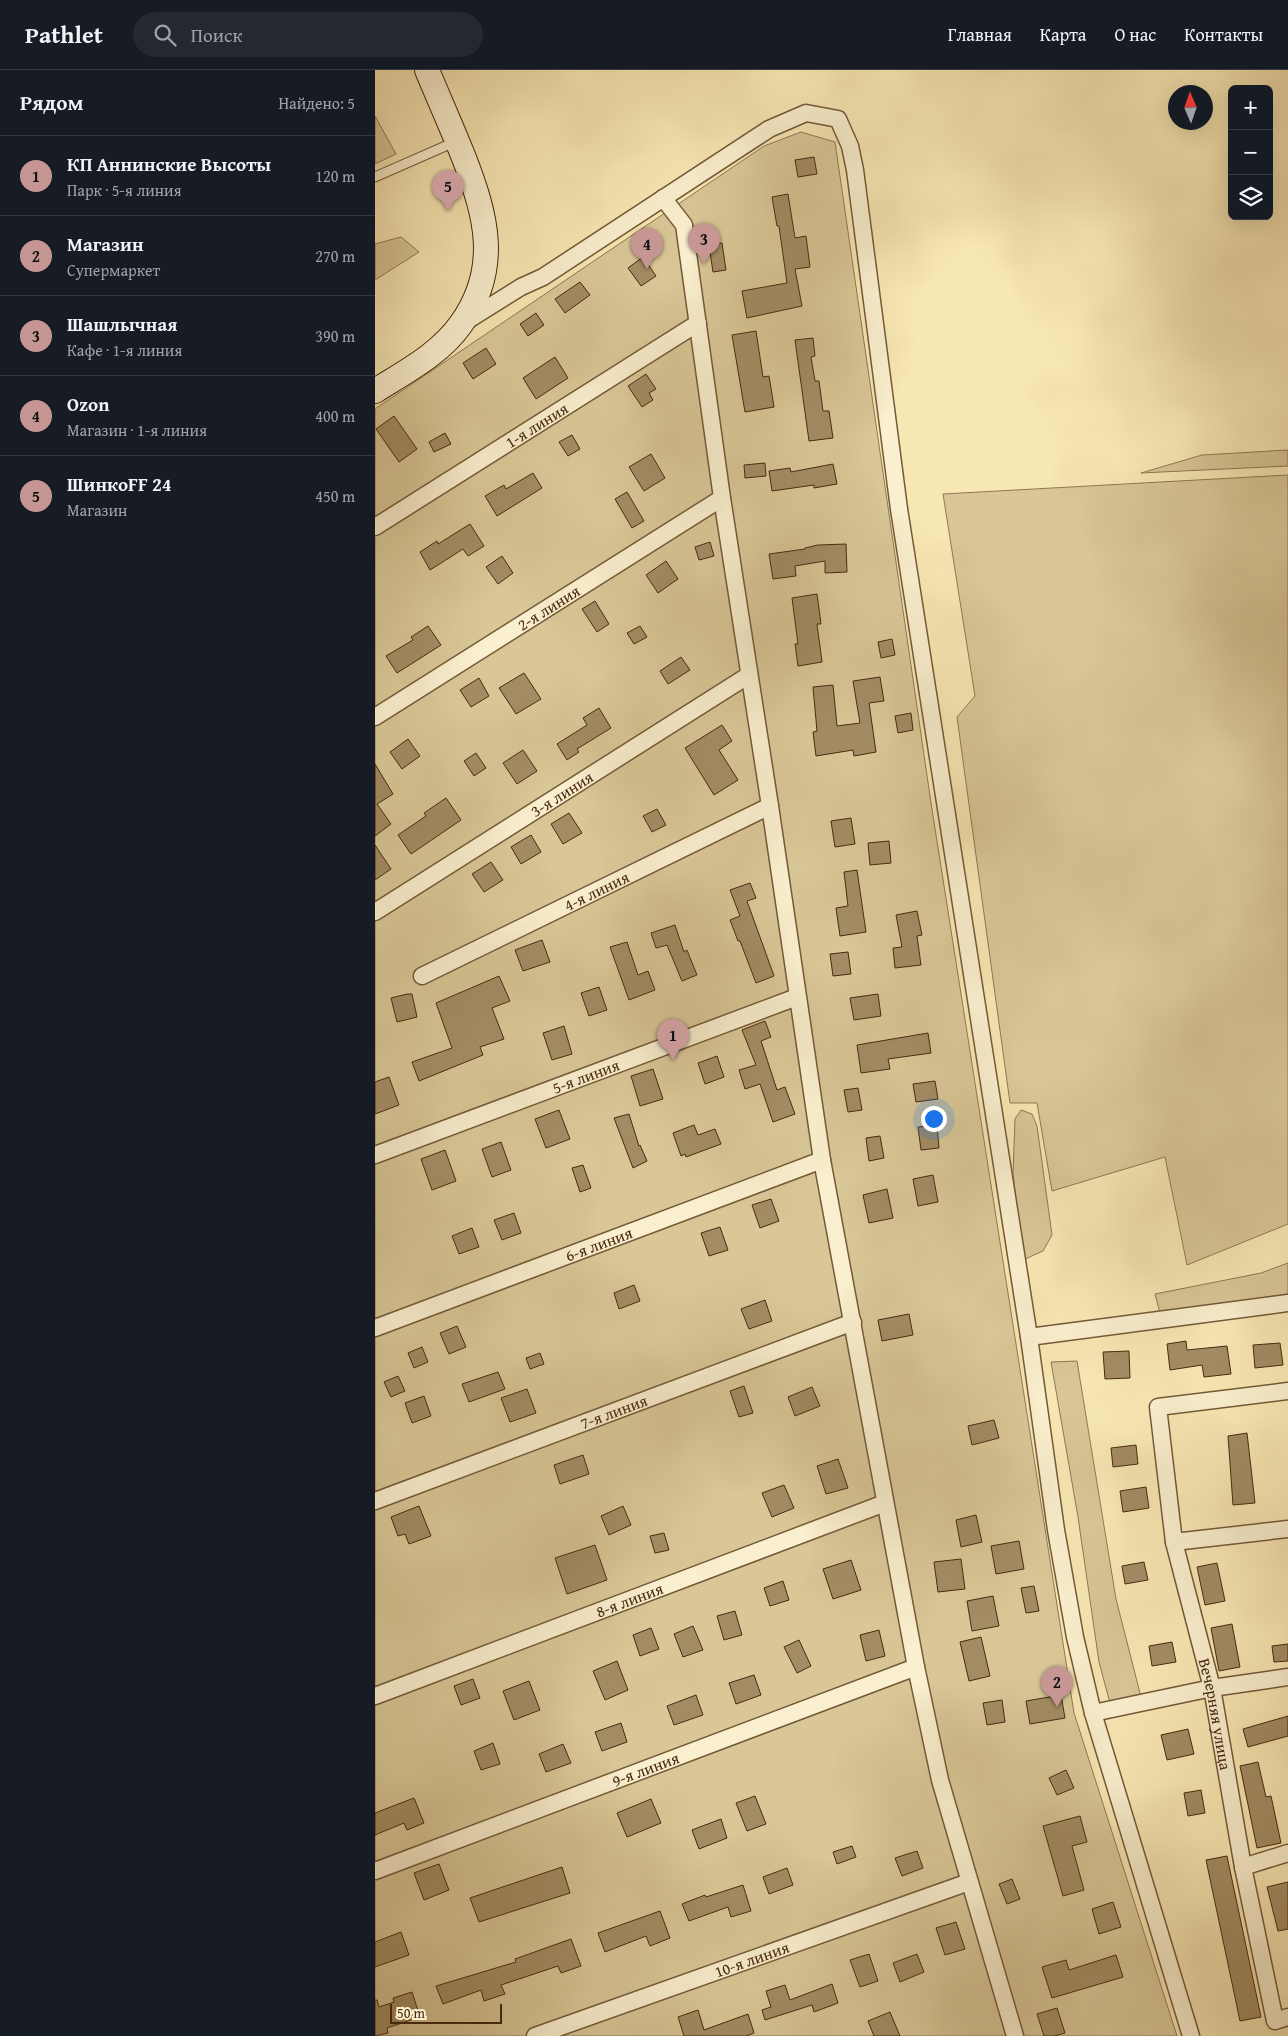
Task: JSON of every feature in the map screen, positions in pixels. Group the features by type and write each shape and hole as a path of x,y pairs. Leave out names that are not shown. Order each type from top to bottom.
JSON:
{"main road":[{"path":"375,391 431,355 461,324 480,289 487,253 483,214 477,191 427,70"}],"street":[{"path":"461,324 521,286 543,277 769,129 806,112 838,120 850,146 855,170 899,509 1029,1337 1056,1530 1075,1637 1093,1713 1191,2036"},
{"path":"663,198 683,225 721,498 770,806 822,1160 916,1667 940,1780 1015,2036"},
{"name":"1-я линия","path":"375,527 698,323"},
{"name":"2-я линия","path":"375,717 721,498"},
{"name":"3-я линия","path":"375,912 749,675"},
{"name":"4-я линия","path":"422,976 770,806"},
{"name":"5-я линия","path":"375,1155 797,997"},
{"name":"6-я линия","path":"375,1328 822,1160"},
{"path":"1029,1337 1288,1304"},
{"name":"7-я линия","path":"375,1500 853,1322"},
{"name":"Вечерняя улица","path":"1281,2019 1243,1867 1212,1688 1174,1542 1158,1407 1288,1391"},
{"name":"8-я линия","path":"375,1696 885,1503"},
{"path":"1174,1542 1288,1529"},
{"name":"9-я линия","path":"375,1871 916,1667"},
{"path":"1093,1713 1212,1688 1288,1677"},
{"path":"1243,1867 1288,1852"},
{"name":"10-я линия","path":"535,2036 969,1882"}],"lane":[{"path":"375,177 457,141"}],"shaded area":[{"path":"375,116 396,154 375,164"},
{"path":"801,132 835,142 931,803 1074,1713 1177,2036 375,2036 375,409 764,146"},
{"path":"401,237 419,252 375,280 375,244"},
{"path":"1288,450 1288,466 1141,473 1202,455"},
{"path":"1288,475 1288,1224 1187,1265 1165,1157 1052,1191 1037,1103 1010,1103 957,717 975,696 943,494"},
{"path":"1021,1110 1032,1114 1037,1126 1052,1235 1043,1251 1023,1260 1013,1174 1015,1119"},
{"path":"1288,1263 1288,1294 1160,1313 1155,1294 1261,1273"},
{"path":"1077,1361 1116,1599 1141,1697 1110,1703 1099,1662 1078,1517 1051,1362"}],"building":[{"path":"814,157 817,174 798,177 795,160"},
{"path":"788,194 795,238 806,236 810,267 795,269 802,306 747,318 742,291 787,283 779,226 777,226 772,197"},
{"path":"722,243 726,270 713,272 709,245"},
{"path":"643,257 656,276 641,286 628,268"},
{"path":"580,282 590,295 565,313 555,299"},
{"path":"536,313 544,325 528,336 520,324"},
{"path":"756,331 763,377 769,376 774,407 745,412 732,335"},
{"path":"813,338 815,356 811,357 815,381 819,381 823,411 829,411 833,438 809,441 795,340"},
{"path":"486,348 496,364 473,379 463,363"},
{"path":"555,357 568,378 536,399 523,378"},
{"path":"646,374 656,389 649,393 653,400 642,407 628,386"},
{"path":"394,416 417,449 399,462 376,429"},
{"path":"445,433 451,444 434,452 429,442"},
{"path":"572,435 580,449 568,456 559,442"},
{"path":"651,454 665,478 644,491 629,467"},
{"path":"765,463 766,476 745,478 744,465"},
{"path":"833,464 837,484 814,488 814,485 772,491 769,471 790,468 791,472"},
{"path":"533,473 542,488 497,516 485,496 504,485 506,489"},
{"path":"627,492 644,521 632,528 615,499"},
{"path":"470,524 484,546 468,556 463,549 430,570 420,552 437,541 438,544"},
{"path":"710,542 714,556 699,560 695,547"},
{"path":"846,544 847,572 825,573 825,561 795,566 796,576 773,579 769,554 805,549 818,545"},
{"path":"502,556 513,573 498,584 486,567"},
{"path":"666,561 678,579 658,593 646,575"},
{"path":"817,594 821,624 817,624 822,662 798,666 795,644 798,644 792,598"},
{"path":"595,601 609,624 597,632 582,609"},
{"path":"428,626 441,645 397,673 386,656 413,640 411,637"},
{"path":"640,626 647,637 634,644 627,633"},
{"path":"892,639 895,655 881,658 878,642"},
{"path":"681,657 690,670 668,684 660,671"},
{"path":"524,673 541,699 516,714 499,688"},
{"path":"880,677 884,701 869,703 876,752 854,756 853,750 816,756 813,732 817,731 813,687 833,685 837,726 860,723 853,681"},
{"path":"479,678 489,696 471,707 460,690"},
{"path":"599,708 611,728 577,749 579,752 567,760 557,744 587,725 583,718"},
{"path":"911,713 913,730 898,733 895,716"},
{"path":"722,725 732,741 719,750 738,780 714,795 685,748"},
{"path":"408,739 420,756 402,769 390,752"},
{"path":"523,750 537,771 517,784 503,763"},
{"path":"476,753 486,768 474,776 464,761"},
{"path":"375,764 393,794 377,804 391,824 375,836"},
{"path":"446,798 461,820 411,854 398,835 426,816 424,813"},
{"path":"657,809 666,825 652,832 643,816"},
{"path":"569,813 582,833 563,844 551,824"},
{"path":"851,818 855,844 835,847 831,821"},
{"path":"531,835 541,852 521,864 511,847"},
{"path":"889,841 891,863 870,865 868,843"},
{"path":"375,845 391,869 375,880"},
{"path":"491,862 503,880 484,892 472,874"},
{"path":"857,870 866,932 840,936 836,908 848,906 844,872"},
{"path":"750,883 756,898 747,901 774,976 756,983 730,920 740,916 730,890"},
{"path":"917,911 922,935 917,936 921,965 895,968 893,948 902,947 896,915"},
{"path":"675,925 684,952 687,950 697,975 682,981 667,945 656,948 651,933"},
{"path":"542,940 550,962 523,971 515,950"},
{"path":"627,942 638,975 648,971 655,990 629,1000 610,947"},
{"path":"848,952 851,974 833,976 830,954"},
{"path":"499,976 510,1001 492,1008 504,1039 480,1047 483,1055 419,1081 412,1062 452,1048 436,1003"},
{"path":"599,987 607,1010 589,1016 581,993"},
{"path":"412,994 417,1017 397,1022 391,998"},
{"path":"878,994 881,1016 854,1020 850,998"},
{"path":"765,1021 771,1037 761,1041 777,1090 785,1087 795,1114 773,1122 760,1084 745,1089 739,1070 756,1065 742,1030"},
{"path":"564,1026 572,1054 552,1060 543,1033"},
{"path":"928,1033 931,1053 888,1059 890,1069 861,1073 857,1045"},
{"path":"717,1056 724,1077 705,1084 698,1063"},
{"path":"653,1069 663,1099 640,1106 631,1076"},
{"path":"389,1077 399,1105 375,1114 375,1082"},
{"path":"935,1081 938,1099 916,1102 913,1084"},
{"path":"858,1088 862,1110 848,1112 844,1090"},
{"path":"559,1110 570,1139 546,1148 535,1119"},
{"path":"629,1114 639,1146 647,1161 633,1168 614,1118"},
{"path":"694,1125 698,1135 715,1129 721,1144 686,1157 685,1154 681,1156 673,1133"},
{"path":"937,1125 939,1148 921,1150 918,1127"},
{"path":"880,1136 884,1158 869,1161 866,1138"},
{"path":"501,1142 511,1170 492,1177 482,1149"},
{"path":"445,1150 456,1181 432,1190 421,1159"},
{"path":"583,1165 591,1188 580,1192 572,1168"},
{"path":"933,1175 938,1202 918,1206 913,1179"},
{"path":"887,1189 893,1218 869,1223 863,1195"},
{"path":"771,1199 779,1221 760,1228 752,1205"},
{"path":"514,1213 521,1233 502,1240 494,1220"},
{"path":"720,1227 728,1250 709,1256 701,1233"},
{"path":"472,1228 479,1247 459,1254 452,1236"},
{"path":"634,1285 640,1301 619,1309 614,1293"},
{"path":"765,1300 772,1321 749,1329 741,1309"},
{"path":"909,1314 913,1335 882,1341 878,1320"},
{"path":"457,1326 466,1347 449,1354 440,1333"},
{"path":"1186,1341 1187,1350 1227,1346 1231,1374 1204,1377 1202,1365 1170,1370 1167,1344"},
{"path":"1280,1343 1283,1365 1255,1368 1253,1345"},
{"path":"422,1347 428,1362 414,1368 408,1353"},
{"path":"1129,1351 1130,1378 1105,1379 1103,1352"},
{"path":"540,1353 544,1364 530,1369 526,1358"},
{"path":"498,1372 505,1389 469,1402 462,1384"},
{"path":"398,1376 405,1391 391,1397 384,1382"},
{"path":"744,1386 753,1413 739,1417 730,1391"},
{"path":"812,1387 820,1406 795,1416 788,1397"},
{"path":"527,1389 536,1413 510,1422 501,1398"},
{"path":"424,1396 431,1416 412,1423 405,1403"},
{"path":"994,1420 999,1438 972,1445 968,1426"},
{"path":"1247,1433 1255,1503 1233,1505 1228,1436"},
{"path":"1136,1445 1138,1464 1113,1467 1111,1448"},
{"path":"583,1455 589,1474 560,1484 554,1465"},
{"path":"838,1459 848,1488 826,1494 817,1466"},
{"path":"784,1485 794,1508 772,1517 762,1493"},
{"path":"1146,1487 1149,1508 1123,1512 1120,1491"},
{"path":"419,1506 431,1536 409,1544 405,1534 398,1536 391,1517"},
{"path":"623,1506 631,1525 609,1535 601,1516"},
{"path":"976,1515 982,1542 961,1547 956,1520"},
{"path":"664,1533 669,1550 655,1553 650,1536"},
{"path":"1019,1541 1024,1569 996,1574 991,1546"},
{"path":"595,1545 607,1580 567,1594 555,1558"},
{"path":"961,1559 965,1589 938,1592 934,1562"},
{"path":"851,1560 861,1590 833,1599 823,1569"},
{"path":"1144,1562 1148,1580 1125,1584 1122,1566"},
{"path":"1217,1563 1225,1601 1205,1605 1197,1567"},
{"path":"783,1581 789,1600 770,1606 764,1588"},
{"path":"1034,1586 1039,1611 1026,1613 1021,1588"},
{"path":"993,1596 999,1626 972,1631 967,1601"},
{"path":"735,1611 742,1635 724,1640 717,1616"},
{"path":"1232,1624 1240,1667 1219,1671 1211,1628"},
{"path":"693,1626 703,1650 683,1657 674,1634"},
{"path":"651,1628 659,1649 640,1656 633,1635"},
{"path":"879,1630 885,1656 866,1661 860,1635"},
{"path":"981,1637 990,1676 969,1681 960,1642"},
{"path":"799,1640 811,1666 797,1673 784,1647"},
{"path":"1172,1642 1176,1662 1152,1666 1149,1646"},
{"path":"1288,1644 1288,1661 1274,1662 1272,1646"},
{"path":"617,1661 628,1690 605,1700 593,1671"},
{"path":"754,1675 761,1695 736,1704 729,1683"},
{"path":"473,1679 480,1698 461,1705 454,1686"},
{"path":"529,1681 540,1710 514,1720 503,1691"},
{"path":"696,1695 703,1715 674,1725 667,1706"},
{"path":"1061,1695 1065,1718 1030,1724 1026,1701"},
{"path":"1002,1700 1005,1722 987,1725 983,1703"},
{"path":"1288,1716 1288,1736 1248,1747 1243,1729"},
{"path":"621,1723 627,1742 602,1751 595,1732"},
{"path":"1188,1729 1194,1754 1167,1760 1161,1735"},
{"path":"493,1743 500,1764 481,1770 474,1751"},
{"path":"563,1744 571,1763 546,1772 539,1754"},
{"path":"1258,1762 1266,1797 1271,1796 1281,1843 1257,1848 1240,1766"},
{"path":"1066,1770 1074,1788 1057,1795 1049,1778"},
{"path":"1201,1790 1205,1813 1188,1816 1184,1793"},
{"path":"755,1796 766,1824 747,1831 736,1803"},
{"path":"414,1798 424,1823 407,1830 404,1823 375,1835 375,1813"},
{"path":"651,1799 661,1823 627,1837 617,1813"},
{"path":"1080,1816 1087,1842 1072,1846 1084,1890 1063,1896 1043,1826"},
{"path":"721,1819 727,1838 699,1849 692,1830"},
{"path":"852,1846 856,1857 837,1864 833,1852"},
{"path":"917,1851 923,1868 902,1876 895,1858"},
{"path":"1227,1856 1261,2017 1240,2021 1206,1860"},
{"path":"439,1864 449,1890 424,1900 414,1873"},
{"path":"562,1867 570,1893 479,1922 470,1898"},
{"path":"787,1868 793,1885 769,1894 763,1877"},
{"path":"1012,1879 1020,1899 1007,1904 999,1884"},
{"path":"1288,1882 1288,1929 1278,1931 1267,1887"},
{"path":"743,1885 751,1911 731,1917 728,1907 689,1921 682,1904 705,1895 706,1897"},
{"path":"1113,1902 1121,1927 1099,1934 1092,1909"},
{"path":"660,1911 670,1938 650,1946 646,1936 605,1952 598,1933"},
{"path":"956,1922 965,1949 945,1955 936,1928"},
{"path":"401,1932 409,1955 375,1967 375,1942"},
{"path":"571,1939 581,1966 561,1973 558,1966 501,1985 505,1994 484,2001 481,1990 443,2004 436,1986 516,1962 515,1959"},
{"path":"869,1954 878,1981 860,1987 850,1960"},
{"path":"917,1954 924,1972 900,1982 893,1963"},
{"path":"1116,1955 1123,1977 1052,1998 1042,1967 1066,1960 1069,1970"},
{"path":"832,1984 838,2003 814,2012 812,2005 765,2020 762,2010 771,2007 766,1991 785,1985 790,2000"},
{"path":"412,1992 420,2017 387,2028 388,2033 375,2036 375,2000 377,2000 379,2007 394,2002 393,1998"},
{"path":"1057,2008 1065,2033 1044,2036 1037,2014"},
{"path":"698,2010 704,2030 748,2014 754,2033 746,2036 684,2036 678,2017"},
{"path":"890,2012 900,2036 874,2036 868,2021"}],"place":[{"name":"ШинкоFF 24","path":"448,211"},
{"name":"Шашлычная","path":"704,264"},
{"name":"Ozon","path":"647,269"},
{"name":"КП Аннинские Высоты","path":"673,1060"},
{"name":"Магазин","path":"1057,1707"}]}
